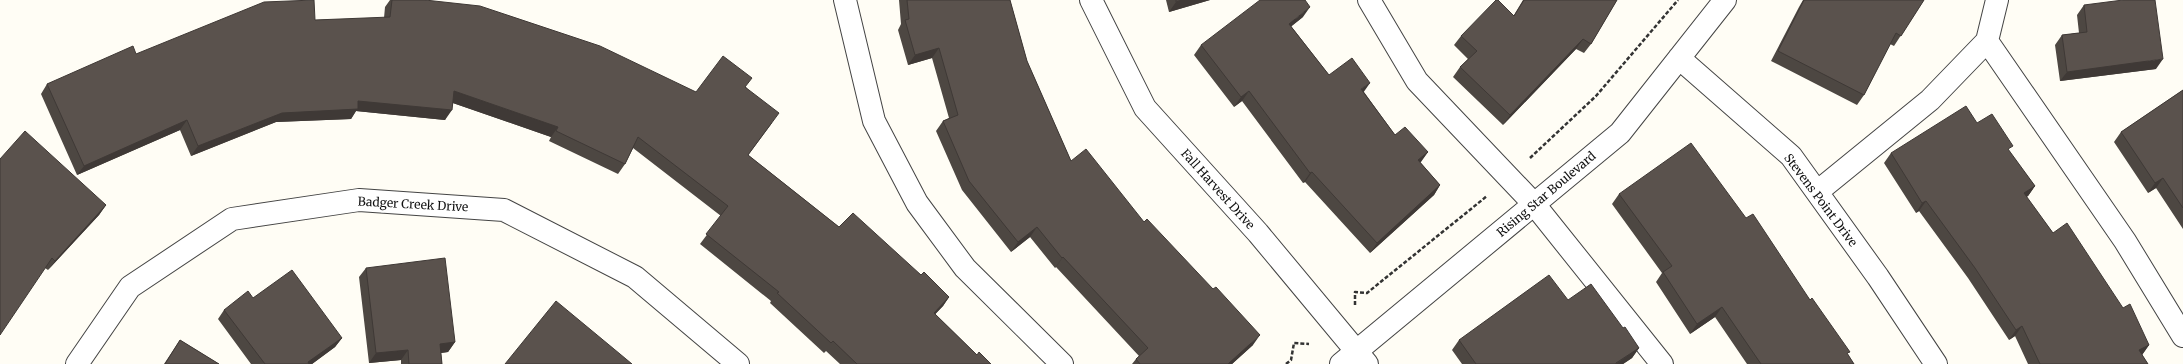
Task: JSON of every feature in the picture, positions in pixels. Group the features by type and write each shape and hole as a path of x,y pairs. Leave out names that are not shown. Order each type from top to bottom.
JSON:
{"street":[{"path":"845,0 874,121 917,203 965,268 1062,364"},
{"name":"Fall Harvest Drive","path":"1091,0 1145,108 1258,233 1355,360"},
{"name":"Rising Star Boulevard","path":"1355,360 1534,204 1620,133 1725,0"},
{"path":"1817,192 1930,100 1987,41 1997,0"},
{"path":"1377,3 1417,81 1534,204 1662,364"},
{"path":"1987,41 2126,241 2183,336"},
{"name":"Stevens Point Drive","path":"1679,58 1791,156 1878,277 1936,364"},
{"name":"Badger Creek Drive","path":"77,364 130,287 232,219 359,200 504,210 635,277 738,364"}],"path":[{"path":"1286,364 1291,360 1294,342 1309,344"}],"building":[{"path":"314,0 315,20 390,17 392,0 425,0 480,6 600,46 696,92 723,56 752,78 745,87 779,113 748,155 839,227 853,213 921,275 924,272 949,297 934,313 977,355 979,352 991,364 857,364 833,341 831,343 777,293 779,292 706,234 728,206 638,137 625,164 556,131 558,127 454,91 452,110 358,101 358,109 282,113 198,146 187,120 84,166 47,84 133,46 136,54 264,2"},
{"path":"907,0 1010,0 1027,61 1071,161 1086,149 1144,222 1147,219 1213,289 1216,287 1260,335 1228,364 1140,364 1136,359 1148,348 1063,257 1062,258 1037,227 1018,242 969,181 943,121 958,115 939,48 915,55 905,20 909,19"},
{"path":"1260,0 1305,0 1310,7 1289,24 1329,75 1352,58 1370,83 1361,89 1395,135 1405,127 1428,152 1418,160 1440,185 1377,243 1312,172 1310,173 1249,91 1241,97 1201,45"},
{"path":"1496,0 1498,0 1514,16 1524,0 1617,0 1591,44 1583,39 1510,115 1460,67 1477,51 1461,36"},
{"path":"1804,0 1924,0 1901,36 1896,33 1864,95 1778,51"},
{"path":"2123,0 2155,0 2163,59 2067,72 2062,35 2087,32 2084,5"},
{"path":"2183,90 2183,208 2163,178 2155,183 2121,132"},
{"path":"1966,106 1977,123 1992,114 2013,146 2008,149 2035,186 2024,193 2053,233 2067,223 2123,308 2130,304 2149,345 2139,350 2148,364 2040,364 2022,326 2016,330 1975,268 1926,201 1922,203 1891,153"},
{"path":"25,131 106,205 55,261 52,258 0,335 0,159"},
{"path":"1691,143 1746,218 1753,214 1810,300 1812,298 1850,352 1847,353 1854,364 1761,364 1722,307 1697,324 1663,272 1672,266 1619,194"},
{"path":"445,258 455,342 440,344 442,364 409,364 408,350 376,353 366,268"},
{"path":"292,270 342,338 308,362 309,364 265,364 224,310 248,291 253,298"},
{"path":"1549,275 1568,300 1591,284 1623,328 1625,327 1639,348 1616,364 1476,364 1459,340"},
{"path":"556,301 620,354 632,364 505,364"},
{"path":"180,340 219,364 165,364"}]}
